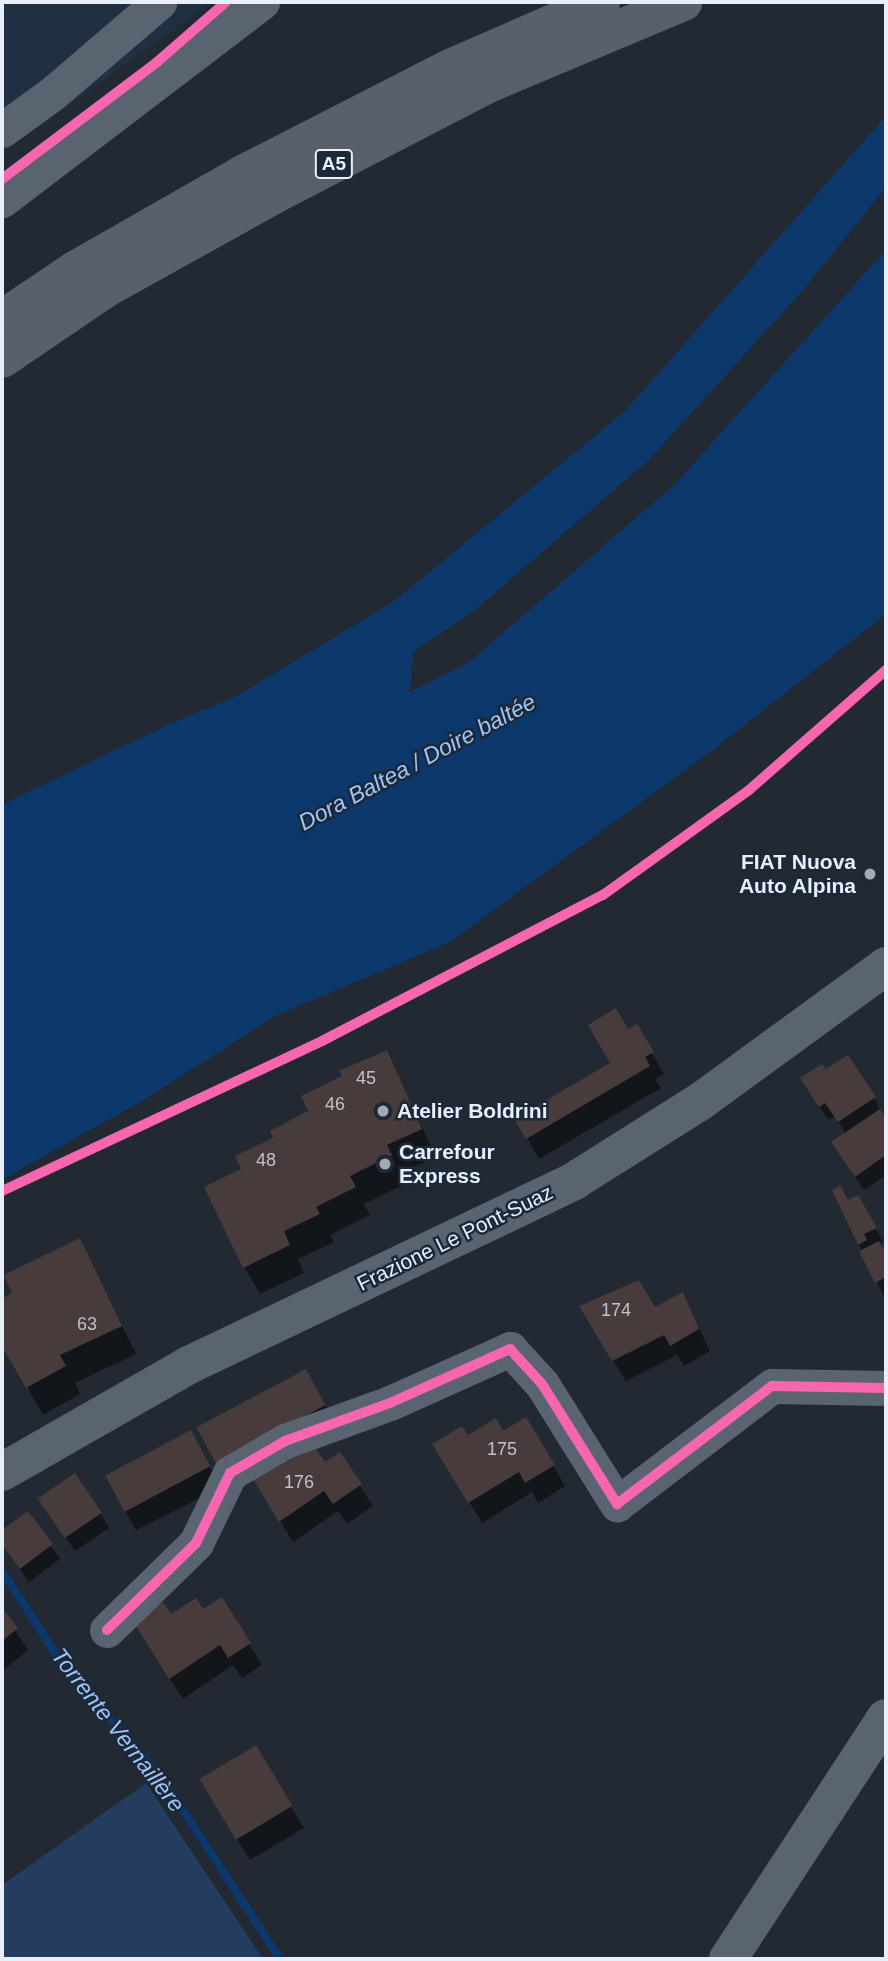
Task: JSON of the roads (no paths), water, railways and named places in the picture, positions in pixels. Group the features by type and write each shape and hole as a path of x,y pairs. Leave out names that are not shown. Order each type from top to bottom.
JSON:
{"highway":[{"name":"A5","path":"2,319 75,270 243,174 448,69 601,2"},
{"name":"A5","path":"2,359 105,289 284,190 486,85 683,2"}],"main road":[{"name":"Frazione Le Pont-Suaz","path":"2,1472 189,1365 574,1181 701,1101 886,966"},
{"path":"729,1959 886,1718"}],"street":[{"path":"2,130 53,93 159,2"},
{"path":"206,43 243,2"},
{"path":"2,200 262,2"},
{"path":"107,1630 196,1543 230,1473 285,1441 390,1403 510,1349 542,1384 617,1504 772,1386 886,1388"}],"water":[{"name":"Dora Baltea / Doire baltée","path":"886,116 886,187 804,289 649,460 475,610 413,652 410,692 468,663 674,485 886,250 886,614 714,749 450,942 275,1016 147,1098 2,1180 2,805 167,725 233,698 393,602 624,412"}],"waterway":[{"name":"Torrente Vernaillère","path":"2,1571 67,1671 160,1775 280,1959"}],"place":[{"name":"FIAT Nuova Auto Alpina","path":"870,874"},
{"name":"Atelier Boldrini","path":"383,1111"},
{"name":"Carrefour Express","path":"385,1164"}]}
